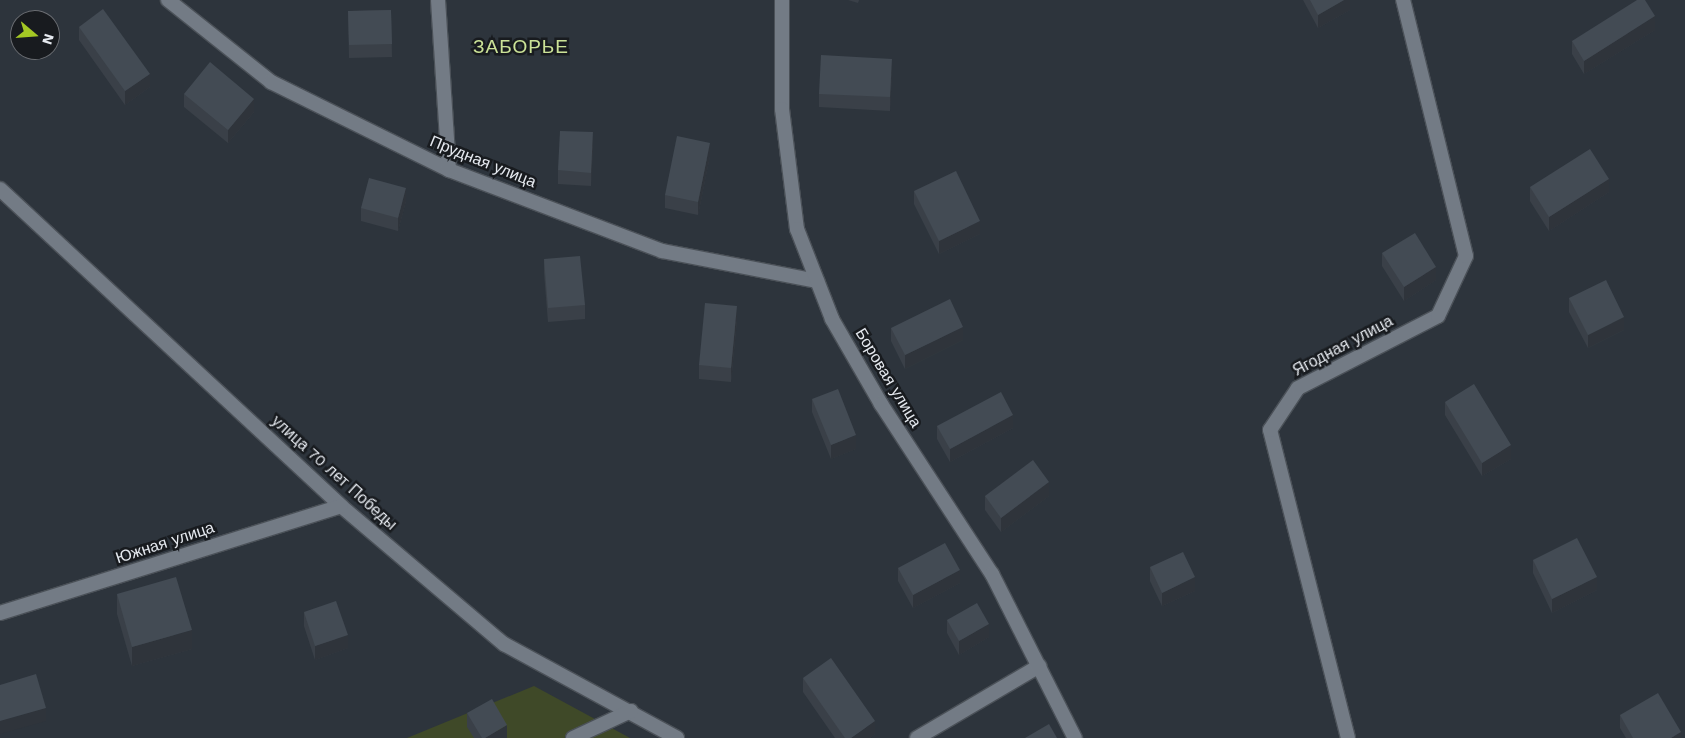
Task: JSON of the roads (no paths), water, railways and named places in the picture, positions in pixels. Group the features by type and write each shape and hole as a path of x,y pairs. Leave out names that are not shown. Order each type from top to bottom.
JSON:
{"street":[{"name":"Прудная улица","path":"168,0 271,82 450,170 662,251 817,281"},
{"path":"438,0 450,170"},
{"name":"Боровая улица","path":"782,0 782,109 797,229 832,319 881,404 992,574 1075,738"},
{"name":"Ягодная улица","path":"1348,738 1270,430 1298,388 1438,316 1466,256 1403,0"},
{"name":"улица 70 лет Победы","path":"0,189 341,506 504,644 677,738"},
{"name":"Южная улица","path":"0,613 341,506"},
{"path":"917,738 1039,666"},
{"path":"573,738 630,711"}],"district":[{"name":"ЗАБОРЬЕ","path":"521,47"}]}
